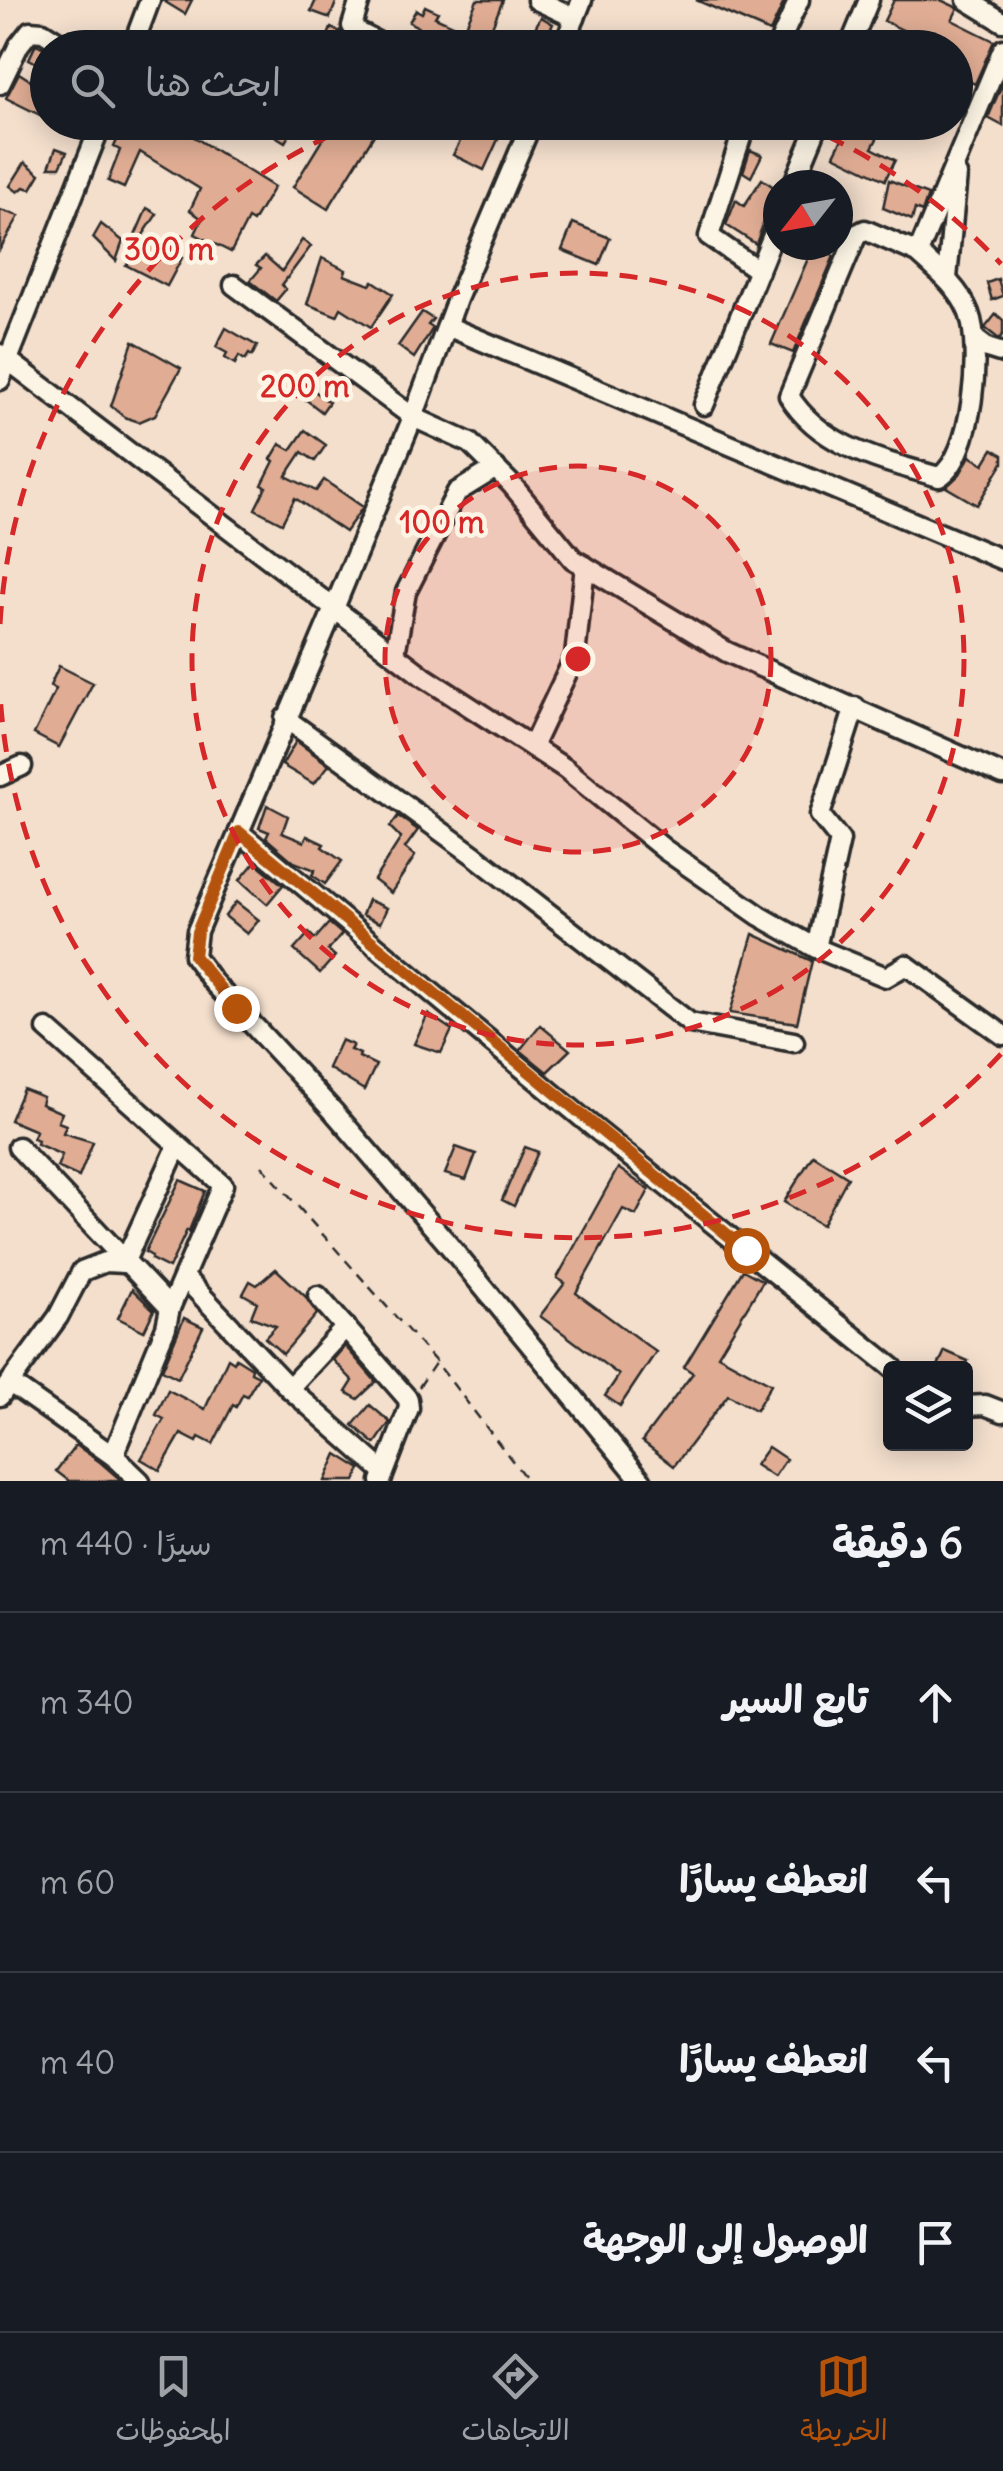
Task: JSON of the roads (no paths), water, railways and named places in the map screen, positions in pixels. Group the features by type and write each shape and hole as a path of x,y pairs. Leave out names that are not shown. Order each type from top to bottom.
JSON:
{"street":[{"path":"139,30 150,0"},
{"path":"355,30 352,26 360,0"},
{"path":"538,0 575,18"},
{"path":"570,30 582,0"},
{"path":"786,30 799,0"},
{"path":"856,30 868,0"},
{"path":"967,0 1003,22"},
{"path":"0,84 30,31"},
{"path":"973,122 1003,49"},
{"path":"0,380 4,357 94,140"},
{"path":"524,140 197,932 194,948 197,962 434,1228 642,1481"},
{"path":"740,140 709,236 759,270"},
{"path":"800,170 812,140"},
{"path":"918,253 966,140"},
{"path":"947,278 958,179 956,164"},
{"path":"865,230 918,253 947,278 968,310 975,339 966,435 954,464 939,477 867,455 830,438 805,420 788,396 857,234 865,230"},
{"path":"704,405 763,260"},
{"path":"234,285 413,417 470,442 573,559 726,652 1003,775"},
{"path":"446,326 1003,560"},
{"path":"975,339 1003,354"},
{"path":"4,357 424,677 566,769 664,849 760,916 816,948 886,977 906,965 1003,1035"},
{"path":"395,654 406,592 457,492 496,468"},
{"path":"532,747 575,656 585,566"},
{"path":"816,948 840,840 820,815 855,707"},
{"path":"285,718 475,856 690,1023 794,1042"},
{"path":"0,776 22,766"},
{"path":"239,832 598,1131 885,1361"},
{"path":"47,1029 223,1185 170,1308 116,1448 116,1458"},
{"path":"124,1262 178,1145"},
{"path":"18,1147 170,1308"},
{"path":"124,1262 105,1262 82,1272 58,1317 5,1390 116,1458 140,1481"},
{"path":"184,1276 289,1388 382,1477 410,1408 408,1400 318,1296"},
{"path":"289,1388 346,1326"},
{"path":"973,1406 985,1405 1003,1412"}]}
